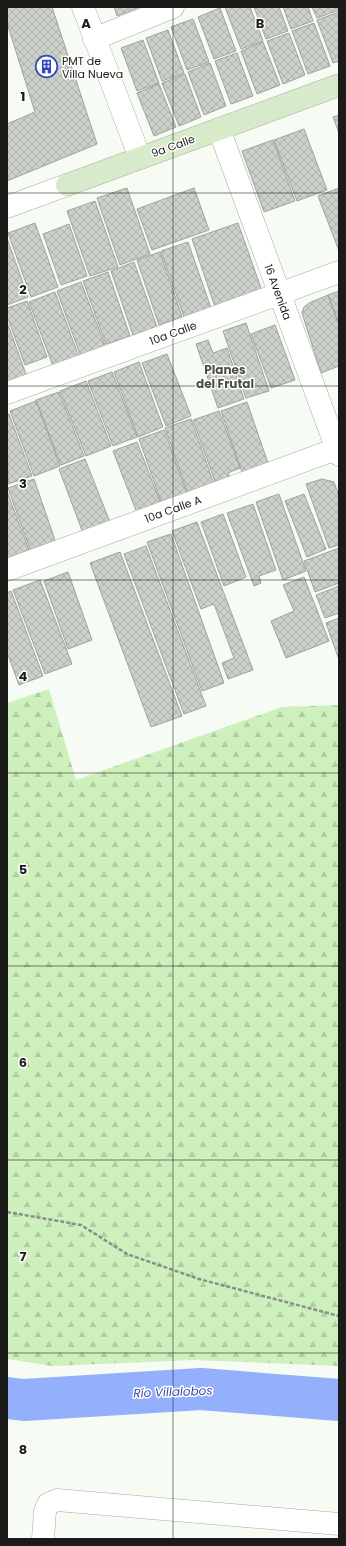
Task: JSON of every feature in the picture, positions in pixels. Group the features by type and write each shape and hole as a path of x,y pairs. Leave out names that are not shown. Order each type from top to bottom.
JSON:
{"street":[{"path":"83,7 140,158"},
{"path":"94,39 173,7"},
{"name":"9a Calle","path":"7,207 339,85"},
{"name":"16 Avenida","path":"219,129 338,451"},
{"name":"10a Calle","path":"7,393 339,272"},
{"name":"10a Calle A","path":"7,570 338,451"},
{"path":"42,1539 45,1511 48,1504 57,1500 339,1524"}],"path":[{"path":"7,1212 81,1225 127,1254 199,1278 339,1316"}],"green space":[{"path":"49,689 76,780 282,707 339,705 339,1366 194,1360 52,1366 7,1359 7,703"}],"building":[{"name":"PMT de Villa Nueva","path":"7,7 52,7 97,144 7,181 7,124 35,112 7,23"},
{"path":"114,7 140,7 117,16"},
{"path":"225,7 250,7 263,41 241,49"},
{"path":"254,7 279,7 288,31 266,39"},
{"path":"283,7 308,7 313,21 291,29"},
{"path":"312,7 338,7 339,10 317,18"},
{"path":"220,8 236,51 214,59 198,17"},
{"path":"339,12 339,61 333,63 317,20"},
{"path":"193,19 209,62 187,70 171,27"},
{"path":"314,23 330,66 308,74 292,31"},
{"path":"168,30 184,73 162,81 146,38"},
{"path":"289,33 305,75 283,84 267,41"},
{"path":"143,40 159,83 137,91 121,48"},
{"path":"263,42 280,85 257,94 241,51"},
{"path":"237,53 253,96 231,104 215,61"},
{"path":"210,63 226,106 204,115 188,72"},
{"path":"185,74 201,117 179,126 162,83"},
{"path":"159,84 176,127 154,136 137,93"},
{"path":"339,115 339,133 333,117"},
{"path":"304,129 327,190 297,201 274,140"},
{"path":"273,140 295,201 264,212 242,151"},
{"path":"127,188 150,254 120,265 97,198"},
{"path":"194,188 209,230 152,250 137,209"},
{"path":"339,188 339,251 318,196"},
{"path":"95,201 118,267 90,276 67,211"},
{"path":"35,223 58,287 31,297 8,233"},
{"path":"238,223 262,291 215,307 192,239"},
{"path":"69,224 87,276 61,285 43,234"},
{"path":"7,238 28,297 7,305"},
{"path":"188,242 211,308 184,317 161,251"},
{"path":"160,252 182,317 159,325 137,260"},
{"path":"134,262 157,327 133,335 111,271"},
{"path":"108,272 130,336 106,344 83,281"},
{"path":"81,282 106,348 81,357 57,291"},
{"path":"339,291 339,324 328,295"},
{"path":"55,292 79,357 53,366 29,302"},
{"path":"328,295 339,325 339,366 321,373 302,313 304,307 309,303"},
{"path":"27,301 47,357 25,365 7,316 7,308"},
{"path":"7,322 27,377 7,385"},
{"path":"246,323 269,391 246,398 223,331"},
{"path":"275,325 295,380 271,388 251,334"},
{"path":"208,340 213,353 227,348 244,399 218,408 196,344"},
{"path":"167,354 191,416 166,426 142,363"},
{"path":"139,362 163,427 138,437 114,372"},
{"path":"112,372 137,437 113,446 88,381"},
{"path":"86,381 111,446 86,456 60,391"},
{"path":"59,392 84,456 61,465 36,400"},
{"path":"36,401 60,466 34,476 10,411"},
{"path":"247,402 269,466 243,475 221,411"},
{"path":"219,411 240,468 228,473 231,482 217,487 193,420"},
{"path":"9,414 32,476 8,484 7,415"},
{"path":"191,419 215,487 189,496 165,428"},
{"path":"164,430 187,494 162,504 139,439"},
{"path":"137,442 161,504 137,513 113,451"},
{"path":"85,459 110,522 83,533 59,469"},
{"path":"34,479 56,543 31,552 8,488"},
{"path":"322,479 334,482 339,496 339,545 329,548 306,484"},
{"path":"7,491 30,553 7,561"},
{"path":"279,494 306,571 283,580 256,502"},
{"path":"304,494 326,549 307,557 285,501"},
{"path":"253,504 276,570 259,576 261,583 254,586 227,513"},
{"path":"223,514 246,577 224,586 201,522"},
{"path":"197,522 253,670 228,679 222,663 234,658 214,604 201,609 172,531"},
{"path":"171,534 224,683 202,691 147,542"},
{"path":"146,546 206,706 184,714 124,554"},
{"path":"339,548 339,583 315,592 304,561"},
{"path":"120,552 182,716 151,727 90,563"},
{"path":"68,572 92,640 68,649 44,581"},
{"path":"304,577 329,641 286,658 271,621 294,611 283,585"},
{"path":"40,580 72,664 45,674 13,590"},
{"path":"339,586 339,613 325,618 316,595"},
{"path":"11,591 43,676 19,685 7,652 7,593"},
{"path":"339,618 339,660 326,623"}],"waterway":[{"name":"Río Villalobos","path":"7,1398 24,1400 201,1389 339,1400"}],"place":[{"name":"PMT de Villa Nueva","path":"46,67"}],"district":[{"name":"Planes del Frutal","path":"225,377"}]}
